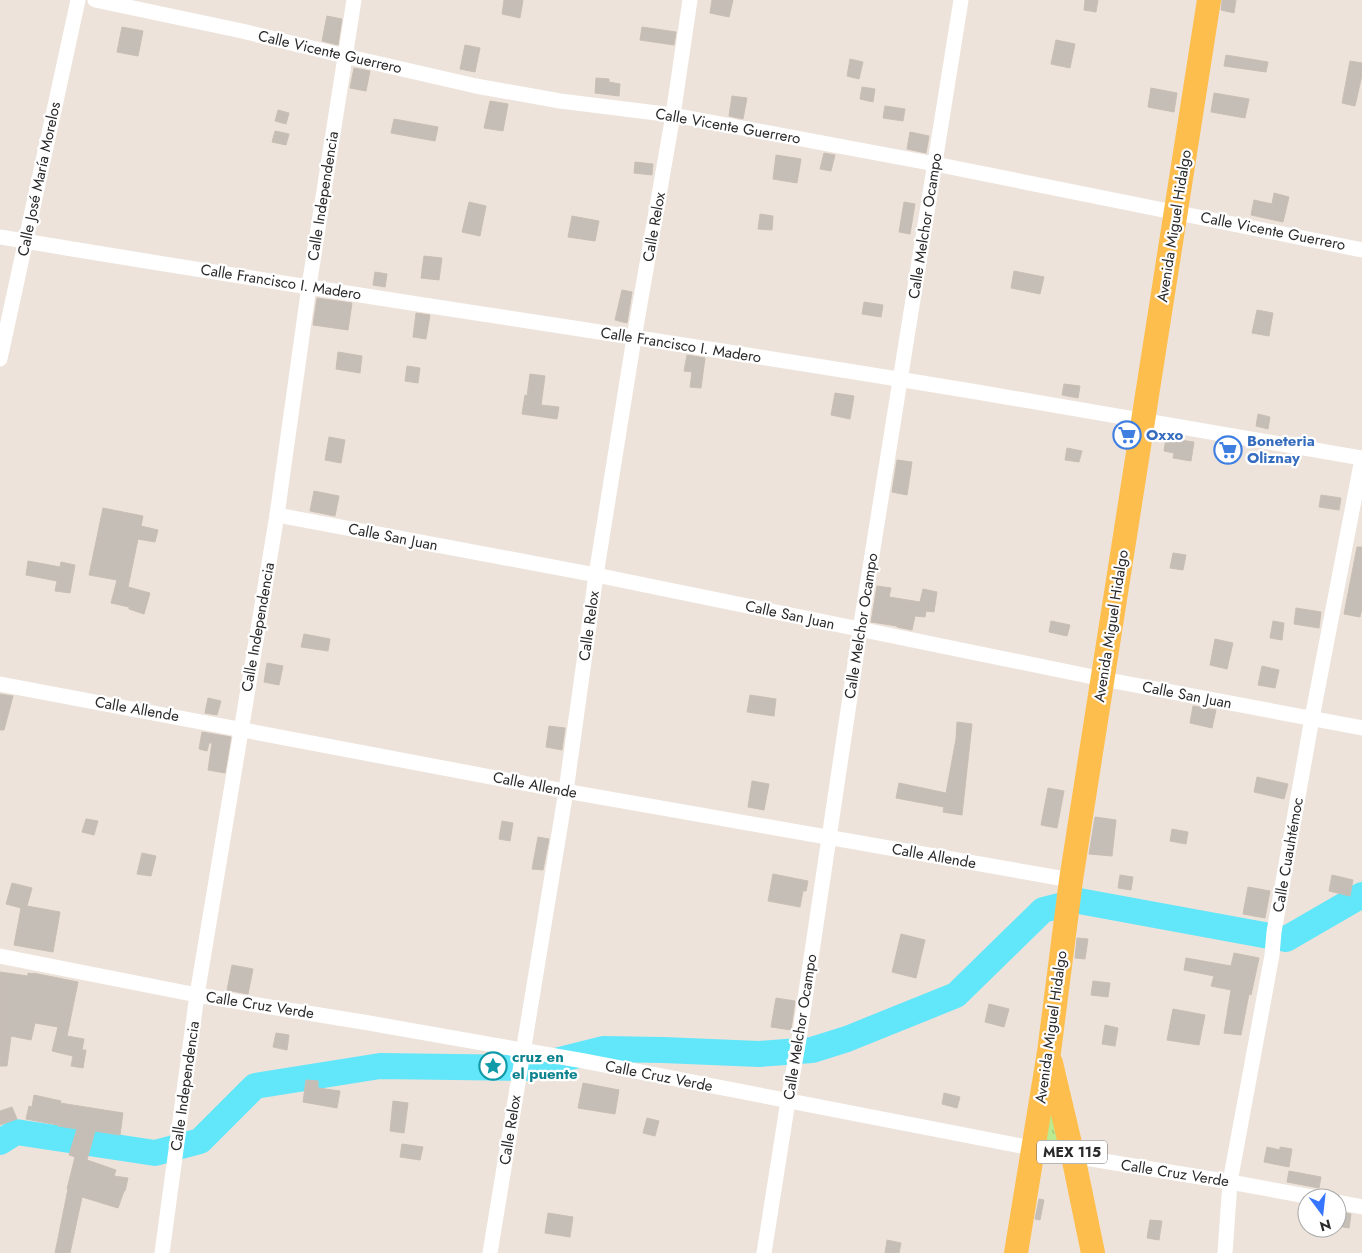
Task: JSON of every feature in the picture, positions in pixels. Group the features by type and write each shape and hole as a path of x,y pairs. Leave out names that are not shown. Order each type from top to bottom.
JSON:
{"main road":[{"name":"Avenida Miguel Hidalgo","path":"1016,1253 1048,1052 1070,886 1209,0"},
{"name":"MEX 115","path":"1048,1052 1073,1156 1093,1253"}],"street":[{"name":"Calle José María Morelos","path":"0,358 78,0"},
{"name":"Calle Vicente Guerrero","path":"94,0 242,31 476,86 560,101 673,116 935,164 1362,250"},
{"name":"Calle Independencia","path":"162,1253 197,995 277,515 309,286 354,0"},
{"name":"Calle Relox","path":"490,1253 566,791 596,575 634,338 673,116 690,0"},
{"name":"Calle Melchor Ocampo","path":"764,1253 788,1101 800,1039 860,630 961,0"},
{"name":"Calle Francisco I. Madero","path":"0,236 900,379 1144,419 1362,459"},
{"name":"Calle Cuauhtémoc","path":"1225,1253 1230,1182 1272,955 1274,932 1312,718 1362,459"},
{"name":"Calle San Juan","path":"277,515 596,575 1103,679 1362,728"},
{"name":"Calle Allende","path":"0,684 1070,886"},
{"name":"Calle Cruz Verde","path":"0,956 197,995 369,1023 522,1058 543,1054 584,1061 1073,1156 1297,1194"},
{"path":"1347,1204 1362,1206"}],"green space":[{"path":"1053,1104 1061,1147 1033,1144"}],"building":[{"path":"504,0 523,0 520,18 502,14"},
{"path":"712,0 733,0 729,17 710,13"},
{"path":"1085,0 1098,0 1096,12 1084,10"},
{"path":"1222,0 1236,0 1234,13 1221,10"},
{"path":"327,16 342,19 338,45 322,41"},
{"path":"122,27 143,31 138,56 117,52"},
{"path":"642,27 676,32 674,45 640,40"},
{"path":"1056,40 1075,44 1070,68 1051,64"},
{"path":"465,45 480,48 475,72 460,69"},
{"path":"1226,55 1268,62 1266,72 1224,66"},
{"path":"850,59 863,62 859,79 847,76"},
{"path":"1350,61 1362,63 1362,75 1355,106 1342,103"},
{"path":"354,68 370,71 366,91 350,88"},
{"path":"596,78 609,79 609,82 620,84 619,96 595,93"},
{"path":"862,87 875,89 873,102 860,99"},
{"path":"1151,88 1177,93 1174,112 1148,107"},
{"path":"1214,93 1249,99 1245,118 1211,112"},
{"path":"732,96 747,98 743,119 729,116"},
{"path":"490,101 508,104 503,131 484,128"},
{"path":"885,106 905,109 903,121 883,118"},
{"path":"278,110 289,113 286,124 275,121"},
{"path":"394,119 438,127 435,141 391,133"},
{"path":"275,131 289,134 286,145 272,142"},
{"path":"910,132 929,136 926,153 907,149"},
{"path":"824,153 835,155 831,171 820,169"},
{"path":"776,155 801,159 797,183 773,179"},
{"path":"635,162 653,164 652,175 634,173"},
{"path":"1274,193 1289,197 1283,222 1251,215 1254,200 1272,204"},
{"path":"469,202 486,206 480,236 462,232"},
{"path":"904,202 915,204 910,234 899,232"},
{"path":"760,214 773,216 772,230 758,229"},
{"path":"572,216 599,221 595,241 568,237"},
{"path":"424,256 442,258 439,280 421,278"},
{"path":"1014,271 1044,277 1040,294 1011,288"},
{"path":"375,272 387,274 385,287 373,285"},
{"path":"622,290 632,292 627,323 615,320"},
{"path":"317,298 352,303 348,330 313,325"},
{"path":"864,302 883,305 881,317 862,314"},
{"path":"1257,310 1273,313 1269,336 1252,333"},
{"path":"416,313 430,315 426,339 413,337"},
{"path":"338,352 362,356 360,373 336,369"},
{"path":"687,355 705,358 701,388 690,387 692,372 684,371"},
{"path":"407,366 420,368 418,383 405,381"},
{"path":"530,374 545,376 541,405 559,407 557,419 522,414"},
{"path":"1064,384 1080,386 1078,398 1062,395"},
{"path":"835,393 854,396 850,419 831,415"},
{"path":"1258,414 1270,417 1268,429 1256,426"},
{"path":"329,437 345,440 341,463 325,460"},
{"path":"1166,438 1194,442 1191,461 1173,458 1174,453 1164,451"},
{"path":"1067,448 1082,451 1079,462 1065,460"},
{"path":"897,460 912,462 907,495 892,492"},
{"path":"314,491 339,496 335,516 310,511"},
{"path":"1321,495 1341,498 1339,510 1319,507"},
{"path":"103,508 143,516 141,526 158,530 155,542 138,539 128,587 150,593 144,614 129,609 129,607 111,603 117,580 89,575"},
{"path":"1357,547 1362,547 1362,609 1360,617 1344,614"},
{"path":"1173,553 1186,555 1183,570 1170,568"},
{"path":"28,561 60,567 61,562 75,565 70,593 55,591 57,581 26,575"},
{"path":"877,586 891,588 889,597 920,602 923,589 937,592 934,612 926,611 925,617 915,616 912,630 871,622"},
{"path":"1296,608 1321,612 1319,628 1294,624"},
{"path":"1051,621 1070,625 1067,636 1049,632"},
{"path":"1273,621 1284,623 1282,640 1270,638"},
{"path":"304,634 330,639 328,651 301,647"},
{"path":"1215,639 1233,643 1227,669 1210,665"},
{"path":"267,663 283,666 279,685 264,682"},
{"path":"1262,666 1279,670 1275,688 1258,685"},
{"path":"0,694 13,696 4,730 0,730"},
{"path":"750,695 776,699 774,716 747,712"},
{"path":"208,698 221,701 217,715 205,713"},
{"path":"1193,706 1216,710 1212,728 1190,723"},
{"path":"957,722 972,724 962,815 943,812 944,807 896,798 899,783 946,793 956,739"},
{"path":"549,726 565,728 562,750 546,747"},
{"path":"202,732 231,737 225,773 208,770 212,743 209,743 207,751 199,749"},
{"path":"1257,777 1288,784 1284,799 1254,792"},
{"path":"752,781 769,784 764,810 748,807"},
{"path":"1048,788 1064,791 1057,828 1041,825"},
{"path":"1095,817 1116,820 1112,856 1089,854"},
{"path":"86,819 98,821 94,835 82,832"},
{"path":"502,821 513,823 510,841 499,839"},
{"path":"1172,829 1188,832 1186,844 1170,841"},
{"path":"538,837 549,839 543,870 532,869"},
{"path":"142,853 156,856 151,876 137,874"},
{"path":"773,874 808,881 806,891 803,891 800,907 768,901"},
{"path":"1120,875 1133,877 1131,890 1118,888"},
{"path":"1332,875 1353,880 1350,896 1329,891"},
{"path":"12,883 32,888 27,906 60,912 53,952 14,945 21,908 6,904"},
{"path":"1248,887 1270,891 1265,918 1243,914"},
{"path":"901,934 925,940 916,978 892,972"},
{"path":"1077,938 1088,939 1085,959 1075,958"},
{"path":"1234,953 1259,958 1251,995 1249,994 1241,1035 1224,1033 1231,990 1211,986 1214,976 1184,970 1186,958 1231,966"},
{"path":"232,965 253,969 248,994 227,990"},
{"path":"0,972 28,976 28,973 33,973 78,982 67,1036 84,1039 82,1050 86,1050 83,1068 71,1066 73,1056 52,1051 58,1027 35,1023 31,1040 11,1036 7,1066 0,1066"},
{"path":"1093,981 1110,983 1108,997 1091,995"},
{"path":"776,998 795,1001 791,1030 771,1027"},
{"path":"989,1004 1009,1009 1004,1027 985,1022"},
{"path":"1173,1009 1205,1015 1199,1045 1167,1040"},
{"path":"1105,1025 1118,1028 1115,1046 1102,1044"},
{"path":"276,1033 289,1035 287,1050 273,1047"},
{"path":"306,1080 318,1081 318,1088 340,1091 337,1108 303,1102"},
{"path":"583,1083 619,1090 615,1114 578,1108"},
{"path":"944,1093 960,1097 957,1108 942,1104"},
{"path":"34,1095 61,1101 60,1103 123,1113 120,1135 95,1131 87,1160 116,1170 114,1176 128,1178 125,1191 118,1208 82,1197 70,1253 55,1253 75,1157 69,1155 77,1129 26,1119 29,1106 32,1107"},
{"path":"393,1101 408,1103 404,1133 390,1131"},
{"path":"12,1107 17,1119 0,1125 0,1111"},
{"path":"647,1118 659,1121 655,1136 643,1133"},
{"path":"402,1144 423,1147 420,1160 400,1157"},
{"path":"1267,1147 1280,1150 1280,1147 1292,1149 1289,1167 1264,1162"},
{"path":"1289,1171 1321,1177 1319,1188 1287,1182"},
{"path":"1039,1199 1044,1200 1040,1220 1035,1219"},
{"path":"548,1213 573,1217 570,1237 545,1233"},
{"path":"1347,1213 1351,1214 1349,1228 1347,1228"},
{"path":"1150,1220 1162,1221 1159,1240 1147,1238"},
{"path":"887,1240 901,1243 899,1253 885,1253"}],"waterway":[{"path":"0,1142 16,1132 155,1153 200,1141 255,1086 380,1066 527,1068 603,1049 759,1054 812,1050 847,1039 956,995 1043,910 1079,901 1286,939 1362,895"}],"place":[{"name":"Oxxo","path":"1127,435"},
{"name":"Boneteria Oliznay","path":"1228,450"},
{"name":"cruz en el puente","path":"493,1066"}]}
